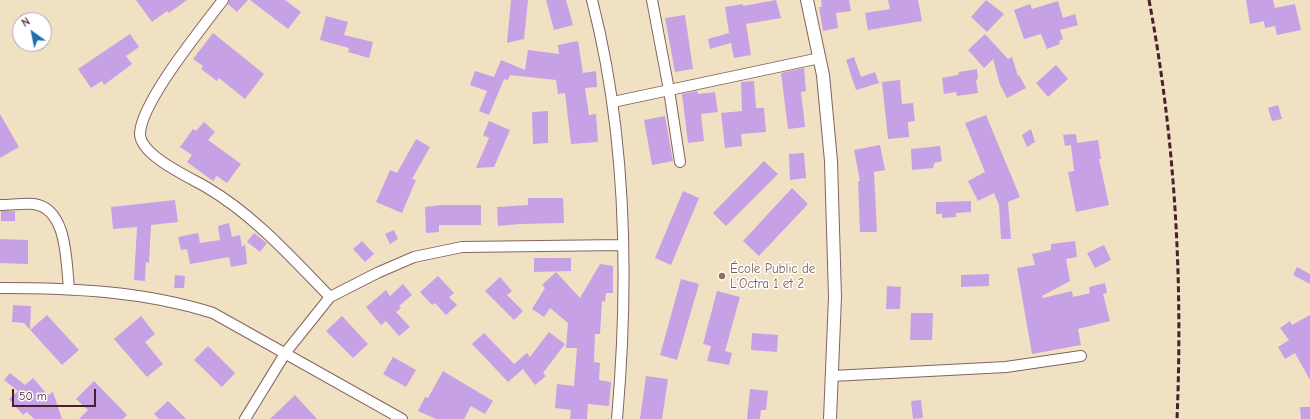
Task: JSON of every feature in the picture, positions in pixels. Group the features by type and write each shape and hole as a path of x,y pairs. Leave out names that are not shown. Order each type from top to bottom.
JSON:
{"street":[{"path":"223,0 165,79 142,120 140,135 146,148 159,160 223,197 254,221 280,245 330,297"},
{"path":"592,0 613,102 620,175 623,312 616,419"},
{"path":"652,0 669,90 680,162"},
{"path":"807,0 820,58 831,161 836,297 830,419"},
{"path":"613,102 820,58"},
{"path":"0,205 35,204 48,210 59,223 63,238 69,288"},
{"path":"245,419 286,352 330,297 378,273 414,257 462,247 622,245"},
{"path":"0,288 69,288 153,298 181,303 213,313 286,352 402,419"},
{"path":"832,376 1006,367 1081,356"}],"building":[{"path":"136,0 187,0 169,13 167,11 152,22"},
{"path":"229,0 248,0 237,12 228,4"},
{"path":"250,0 285,0 301,12 288,29"},
{"path":"511,0 528,0 524,39 507,43"},
{"path":"546,0 566,0 573,25 554,30"},
{"path":"776,0 781,18 746,24 751,55 734,58 731,43 710,49 708,39 729,33 725,7 743,4 743,6"},
{"path":"821,0 849,0 851,11 836,13 838,28 823,31 819,7 822,7"},
{"path":"888,0 918,0 922,21 868,30 865,13 890,9"},
{"path":"986,0 1004,14 987,32 971,17"},
{"path":"1246,0 1273,0 1275,8 1295,4 1301,30 1277,35 1275,26 1265,28 1264,21 1250,24"},
{"path":"1058,1 1063,18 1075,14 1078,25 1060,30 1063,39 1059,41 1060,44 1047,49 1041,34 1024,39 1014,10 1030,4 1032,9"},
{"path":"685,15 693,69 675,72 665,18"},
{"path":"326,16 348,22 344,35 373,42 369,58 348,52 349,48 320,40"},
{"path":"213,33 264,74 245,99 219,78 217,81 201,69 203,66 193,59"},
{"path":"130,34 139,47 126,56 132,64 104,85 102,81 91,88 78,69"},
{"path":"985,34 1008,59 1012,57 1018,76 1019,75 1026,88 1007,98 1000,85 993,59 984,68 968,50"},
{"path":"578,41 583,73 596,71 597,87 585,88 589,115 596,114 598,142 571,144 565,93 558,94 556,80 510,75 508,80 504,79 489,115 479,111 487,91 470,85 475,71 494,77 501,60 525,70 528,50 559,54 558,45"},
{"path":"854,57 861,77 875,72 879,83 856,90 846,60"},
{"path":"1056,65 1068,79 1048,97 1036,83"},
{"path":"804,68 806,91 801,92 805,127 788,129 781,73"},
{"path":"977,69 978,79 976,80 978,93 957,96 956,92 944,94 942,78 958,75 959,72"},
{"path":"900,80 902,104 913,103 915,121 908,122 909,137 888,139 882,82"},
{"path":"754,81 756,108 764,108 766,132 741,134 742,146 725,148 721,113 742,111 741,82"},
{"path":"697,91 698,94 715,92 718,112 701,114 704,141 688,143 682,94"},
{"path":"1278,105 1282,119 1272,121 1268,108"},
{"path":"548,111 548,143 533,144 532,112"},
{"path":"0,114 19,147 0,158"},
{"path":"986,115 1020,197 1008,202 1011,239 1001,239 999,205 994,193 978,201 968,181 985,172 965,123"},
{"path":"665,116 673,161 652,165 644,120"},
{"path":"489,121 510,130 494,167 476,168 489,138 483,135"},
{"path":"204,122 215,132 208,140 241,164 227,183 217,176 213,181 187,162 192,155 180,147 193,129 196,131"},
{"path":"1031,129 1035,142 1027,147 1022,135"},
{"path":"1076,134 1077,143 1098,140 1101,159 1099,159 1109,205 1076,212 1068,172 1074,171 1071,145 1065,146 1063,135"},
{"path":"416,139 430,147 412,179 416,180 402,213 376,202 390,170 397,173"},
{"path":"880,145 885,170 874,172 877,232 860,232 858,181 860,181 854,150"},
{"path":"940,146 942,161 934,163 933,168 912,170 911,149"},
{"path":"804,153 806,178 790,180 789,154"},
{"path":"764,161 778,174 726,226 713,213"},
{"path":"792,188 808,204 759,256 743,241"},
{"path":"683,191 699,198 671,265 655,258"},
{"path":"528,198 563,198 564,223 498,226 497,207 528,205"},
{"path":"175,200 178,222 151,225 149,263 146,262 145,281 134,280 137,227 113,229 111,207"},
{"path":"971,201 971,212 956,213 956,217 942,218 942,214 936,214 936,202"},
{"path":"441,205 481,205 481,225 439,225 439,232 426,233 425,207"},
{"path":"1,211 15,211 15,221 1,221"},
{"path":"229,223 232,237 240,235 242,247 245,244 247,264 231,267 229,257 190,264 187,249 181,250 178,237 198,233 200,243 220,240 218,226"},
{"path":"394,230 398,239 390,244 385,234"},
{"path":"254,233 267,243 260,252 247,242"},
{"path":"0,239 28,240 28,264 0,263"},
{"path":"362,241 374,254 365,262 353,249"},
{"path":"1075,241 1077,257 1066,259 1070,281 1042,296 1043,298 1072,291 1073,297 1090,293 1089,287 1105,283 1107,293 1103,294 1110,321 1078,329 1081,345 1032,354 1017,268 1035,265 1032,254 1051,250 1051,244"},
{"path":"1104,245 1111,260 1095,268 1087,253"},
{"path":"534,258 571,258 571,271 534,272"},
{"path":"600,264 613,266 613,293 606,293 605,302 602,301 600,334 595,334 594,362 600,363 599,380 611,382 609,406 588,404 587,419 570,419 571,410 555,408 557,384 574,386 577,348 566,348 568,323 550,308 544,317 532,309 545,288 542,285 556,272 580,298"},
{"path":"1297,267 1310,274 1310,284 1293,275"},
{"path":"989,274 989,286 961,287 961,275"},
{"path":"175,275 185,276 184,288 174,288"},
{"path":"438,276 454,293 449,297 457,305 446,315 435,303 432,305 420,292"},
{"path":"500,277 512,291 507,295 523,311 514,320 485,291"},
{"path":"681,279 699,284 677,360 660,355"},
{"path":"403,284 412,295 399,306 401,308 396,312 410,327 399,336 386,321 381,325 366,307 386,290 390,296"},
{"path":"887,286 901,287 900,309 886,309"},
{"path":"717,291 740,297 725,351 732,353 729,365 707,361 711,346 703,344"},
{"path":"13,305 31,306 30,330 24,323 12,322"},
{"path":"911,313 933,313 932,340 910,340"},
{"path":"47,315 79,350 62,365 30,330"},
{"path":"1310,315 1310,380 1295,353 1285,359 1278,347 1289,340 1280,328 1290,321 1292,325"},
{"path":"141,316 155,334 145,342 163,364 147,377 114,339"},
{"path":"342,316 368,344 353,358 326,331"},
{"path":"549,332 565,344 543,373 546,376 535,385 523,369 508,382 472,344 484,333 514,364 527,353 530,357"},
{"path":"752,333 778,335 777,352 751,350"},
{"path":"208,346 235,373 222,387 194,360"},
{"path":"393,357 416,370 406,387 383,374"},
{"path":"443,371 493,401 485,414 471,406 464,419 436,419 418,411 425,397 428,398"},
{"path":"10,373 25,385 33,378 48,395 53,392 62,419 34,419 27,412 23,415 9,399 18,391 4,380"},
{"path":"646,376 668,379 662,419 640,419"},
{"path":"94,381 127,415 123,419 79,419 88,410 76,399"},
{"path":"750,389 768,391 766,410 761,410 760,419 747,419"},
{"path":"295,395 317,419 270,419"},
{"path":"921,400 923,418 913,419 911,401"},
{"path":"168,401 186,419 159,419 154,414"},
{"path":"1300,407 1310,407 1310,419 1301,419"}],"railway":[{"path":"1149,0 1165,104 1175,209 1179,314 1177,419"}],"place":[{"name":"École Public de L'Octra 1 et 2","path":"722,276"}]}
